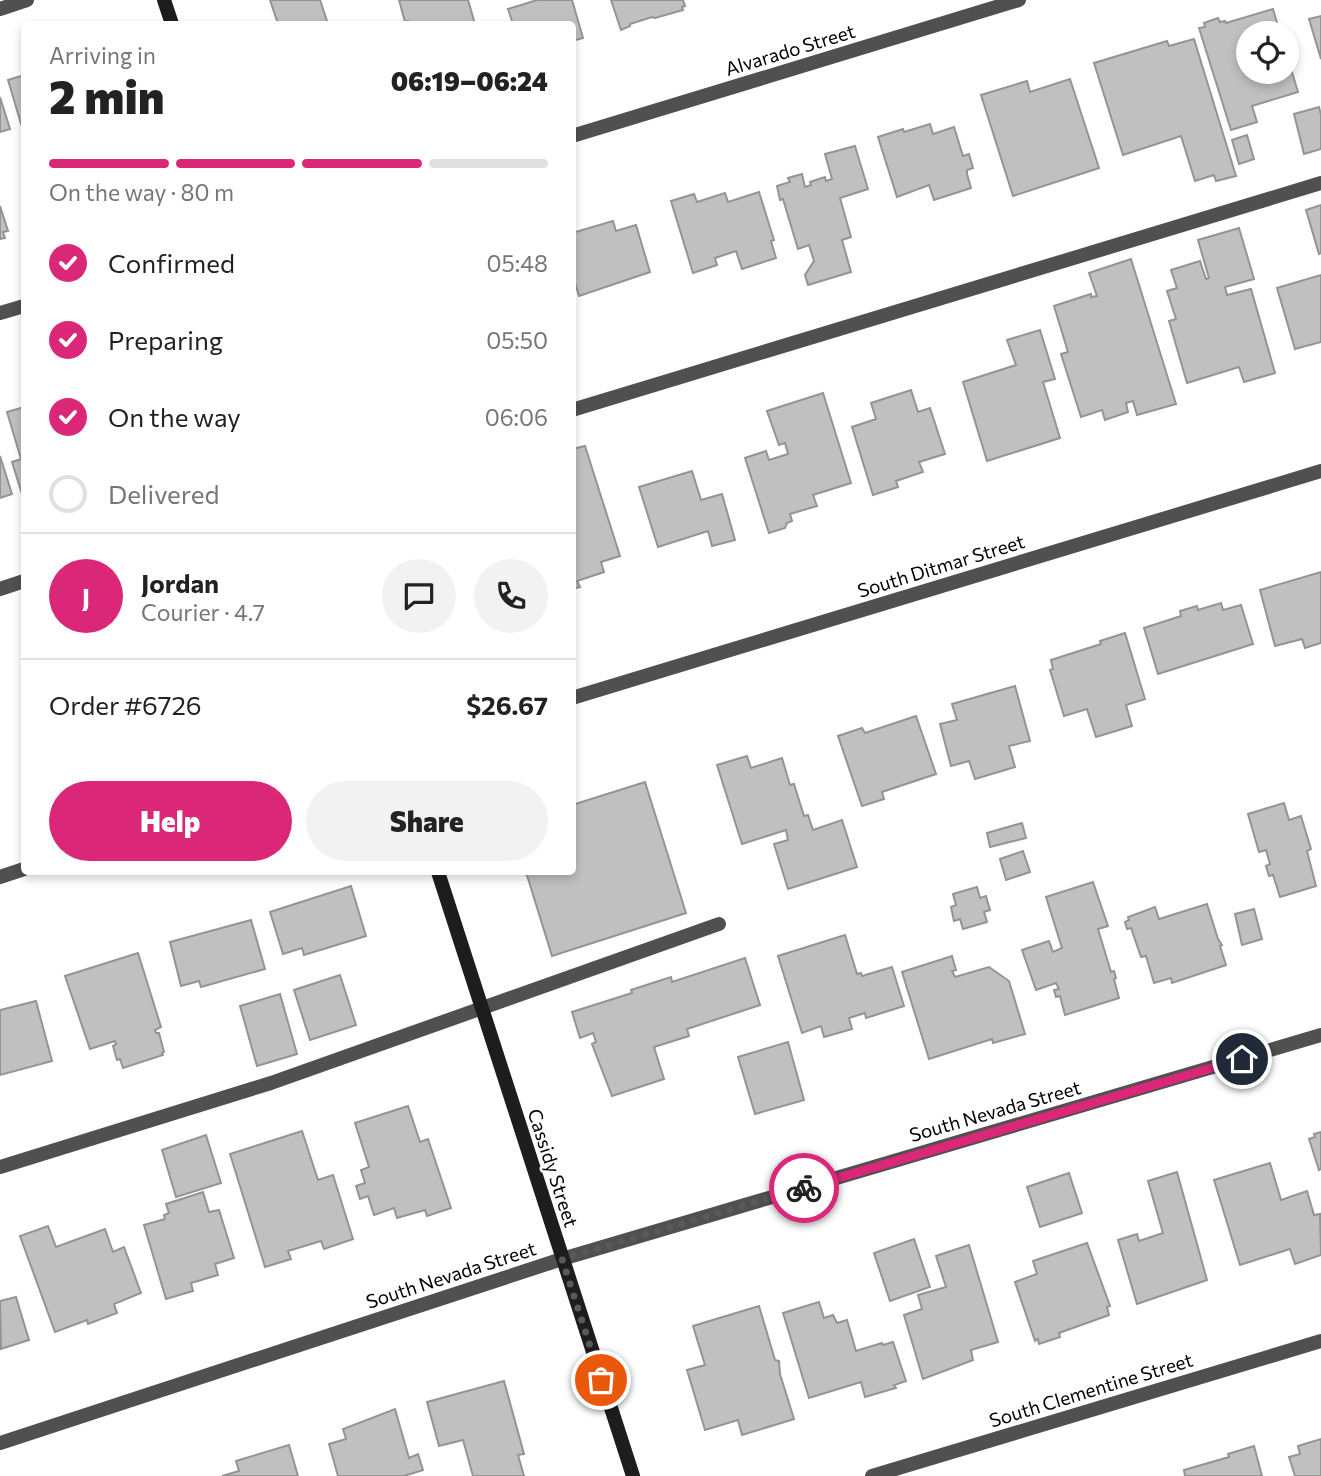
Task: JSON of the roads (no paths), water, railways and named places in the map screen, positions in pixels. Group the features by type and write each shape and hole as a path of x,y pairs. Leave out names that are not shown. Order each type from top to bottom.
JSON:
{"main road":[{"path":"164,0 171,21"},
{"name":"Cassidy Street","path":"439,875 633,1476"}],"street":[{"path":"0,9 27,0"},
{"name":"Alvarado Street","path":"576,135 1019,0"},
{"path":"576,409 1321,183"},
{"path":"0,313 21,307"},
{"name":"South Ditmar Street","path":"576,697 1321,471"},
{"path":"0,589 21,582"},
{"path":"0,877 21,871"},
{"path":"0,1167 271,1083 719,924"},
{"name":"South Nevada Street","path":"0,1443 562,1259 1321,1035"},
{"name":"South Clementine Street","path":"872,1476 1321,1341"}]}
